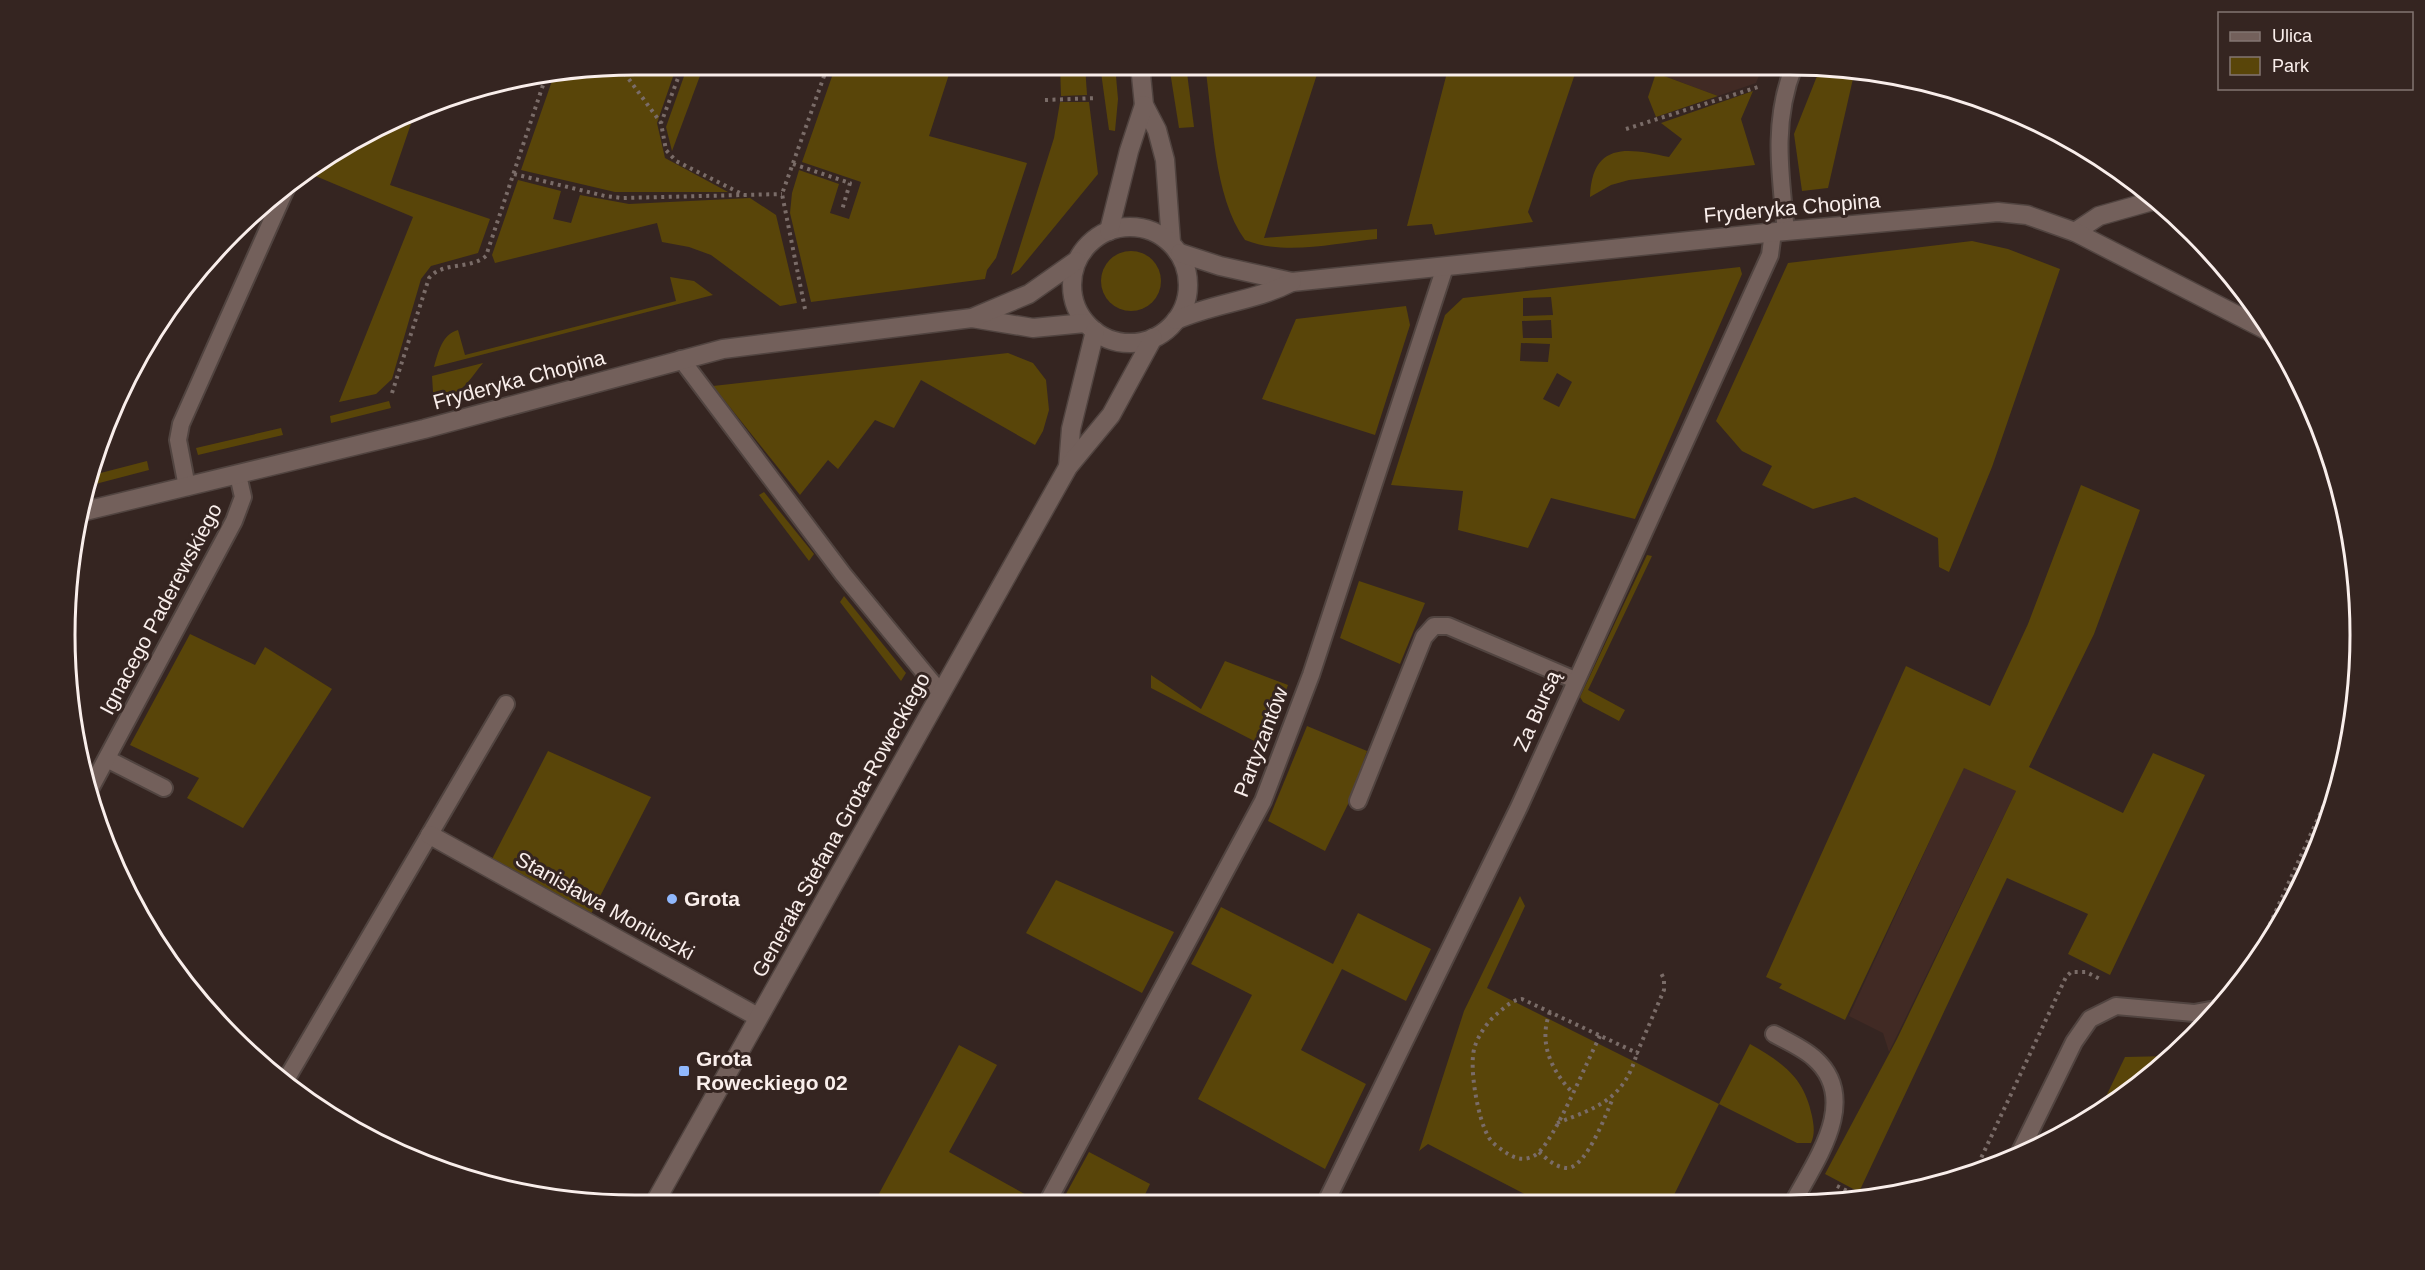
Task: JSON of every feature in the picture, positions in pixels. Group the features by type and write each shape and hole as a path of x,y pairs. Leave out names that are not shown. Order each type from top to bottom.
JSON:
{"street":[{"path":"1076,261 1071,284 1073,299 1090,327 1115,341 1127,343 1153,338 1176,320 1185,304 1188,286 1175,248 1162,147 1144,105 1141,75"},
{"path":"1109,231 1129,151 1144,105"},
{"path":"2075,232 2099,216 2146,203"},
{"name":"Fryderyka Chopina","path":"1292,282 1780,231 1998,212 2027,215 2075,232 2257,325"},
{"path":"972,318 1029,294 1076,261 1090,242 1109,231 1125,227 1146,228 1175,248 1292,282"},
{"path":"1176,320 1201,309 1264,294 1292,282"},
{"path":"972,318 1033,328 1090,327"},
{"name":"Fryderyka Chopina","path":"90,510 424,429 681,359 737,347 972,318"},
{"path":"1068,467 1071,429 1090,327"},
{"path":"1068,467 1111,415 1153,338"},
{"name":"Generała Stefana Grota-Roweckiego","path":"659,1195 1068,467"},
{"name":"Stanisława Moniuszki","path":"430,835 758,1017"}],"lane":[{"name":"Za Bursą","path":"1329,1195 1503,839 1780,231 1778,130 1792,75"},
{"path":"187,487 178,440 180,424 280,203"},
{"name":"Partyzantów","path":"1051,1195 1263,801 1304,696 1445,267"},
{"path":"681,359 843,574 941,693"},
{"name":"Ignacego Paderewskiego","path":"94,781 234,521 243,497 238,475"},
{"path":"1358,801 1424,637 1434,626 1448,626 1575,680"},
{"path":"289,1075 506,704"},
{"path":"107,759 164,788"},
{"path":"2024,1143 2074,1042 2090,1019 2116,1006 2194,1013 2204,1011"},
{"path":"1774,1034 1814,1057 1828,1077 1834,1095 1833,1124 1797,1195"}],"path":[{"path":"626,75 661,123 670,156 745,195"},
{"path":"661,123 679,75"},
{"path":"805,310 782,194 824,75"},
{"path":"392,393 424,285 438,269 476,262 486,256 544,83"},
{"path":"1626,129 1754,88"},
{"path":"1045,100 1097,98"},
{"path":"793,164 850,183 842,210"},
{"path":"514,174 614,197 782,194"},
{"path":"2271,921 2321,812"},
{"path":"1539,1152 1562,1167 1569,1168 1576,1164 1593,1142 1613,1098 1624,1084 1664,990 1664,979 1661,973"},
{"path":"1600,1036 1557,1123 1539,1152 1528,1159 1514,1157 1488,1137 1479,1112 1473,1054 1489,1022 1516,1000 1528,1001 1637,1053"},
{"path":"1550,1012 1545,1028 1549,1057 1558,1075 1572,1092"},
{"path":"1557,1123 1613,1098"}],"shaded area":[{"path":"1661,75 1759,75 1756,83 1718,96"},
{"path":"1964,767 2016,791 1889,1052 1883,1033 1849,1016"}],"green space":[{"path":"674,75 657,123 665,158 728,192 615,192 521,170 552,82 598,76"},
{"path":"684,75 700,75 672,151 666,127"},
{"path":"832,75 949,75 929,136 1027,163 996,258 987,270 985,279 811,302 790,213 792,193 799,170 839,184 830,213 849,219 861,182 802,162"},
{"path":"1060,75 1086,75 1087,95 1061,96"},
{"path":"1101,75 1116,75 1118,99 1115,131 1109,130"},
{"path":"1171,75 1187,75 1194,127 1179,128"},
{"path":"1206,75 1317,75 1264,238 1377,229 1377,239 1293,248 1260,245 1245,240 1226,202 1213,132"},
{"path":"1446,75 1575,75 1528,212 1533,222 1435,235 1432,224 1407,226"},
{"path":"1655,75 1661,75 1718,96 1656,117 1648,97"},
{"path":"1817,76 1853,79 1828,188 1802,191 1794,134"},
{"path":"1753,91 1741,119 1755,165 1629,180 1611,185 1590,197 1592,179 1597,166 1605,157 1627,151 1669,157 1682,139 1661,123"},
{"path":"1060,102 1089,102 1098,174 1019,270 1011,275 1054,138"},
{"path":"412,122 390,185 490,219 478,253 431,266 421,279 392,379 376,394 339,402 413,217 315,176 355,150"},
{"path":"518,180 561,191 553,219 571,223 580,195 629,204 750,198 776,215 797,303 780,306 711,255 689,247 662,242 657,223 495,263 492,255"},
{"path":"1972,241 2008,249 2060,269 1992,467 1949,572 1939,567 1938,538 1855,497 1813,509 1762,485 1772,466 1742,451 1716,421 1788,263"},
{"path":"1131,251 1148,256 1156,264 1161,281 1156,298 1148,306 1131,311 1114,306 1106,298 1101,281 1106,264 1114,256"},
{"path":"1740,267 1742,274 1635,519 1551,498 1528,548 1458,530 1463,491 1391,485 1445,315 1463,298","holes":["1551,297 1553,315 1523,316 1523,298","1551,320 1552,338 1523,338 1522,321","1521,343 1550,344 1548,362 1520,361","1557,373 1572,382 1559,407 1543,399"]},
{"path":"670,277 694,281 713,295 434,367 444,340 458,330 465,355 676,301"},
{"path":"1406,306 1410,325 1375,435 1262,399 1296,319"},
{"path":"1008,353 1033,363 1046,380 1049,410 1043,431 1035,445 921,380 894,428 875,420 838,469 828,460 800,495 713,386"},
{"path":"483,363 467,383 456,392 442,394 433,392 432,376"},
{"path":"389,401 391,408 331,423 330,416"},
{"path":"281,428 283,435 198,455 196,448"},
{"path":"147,461 149,470 96,484 99,473"},
{"path":"2081,485 2140,510 2094,634 2029,767 2123,813 2153,753 2205,775 2110,975 2068,954 2088,914 2007,878 1860,1190 1857,1191 1825,1174 1897,1039 2016,791 1964,768 1845,1020 1779,988 1782,984 1766,977 1906,666 1990,706 2028,624"},
{"path":"764,492 814,554 809,561 759,495"},
{"path":"1647,555 1652,556 1588,690 1625,710 1619,721 1583,702 1580,697"},
{"path":"1359,581 1425,603 1400,664 1340,638"},
{"path":"844,596 906,673 901,681 840,602"},
{"path":"190,634 255,665 265,647 332,689 243,828 187,798 199,778 130,745"},
{"path":"1225,661 1288,685 1266,747 1151,688 1151,675 1201,709"},
{"path":"1307,726 1367,751 1351,798 1325,851 1268,821"},
{"path":"548,751 651,797 591,914 492,859"},
{"path":"1056,880 1174,932 1142,993 1026,933"},
{"path":"1520,896 1525,906 1487,988 1719,1104 1674,1195 1526,1195 1428,1144 1419,1151 1464,1011"},
{"path":"1221,907 1333,964 1358,913 1431,949 1406,1001 1342,969 1301,1050 1366,1084 1325,1169 1198,1099 1252,995 1191,964"},
{"path":"1750,1044 1782,1065 1798,1081 1804,1091 1812,1116 1814,1130 1811,1143 1797,1143 1719,1104"},
{"path":"959,1045 997,1065 949,1152 1026,1195 878,1195"},
{"path":"2159,1056 2105,1098 2125,1057"},
{"path":"1089,1152 1150,1184 1145,1195 1065,1195"}],"place":[{"name":"Grota","path":"672,899"},
{"name":"Grota Roweckiego 02","path":"684,1071"}]}
